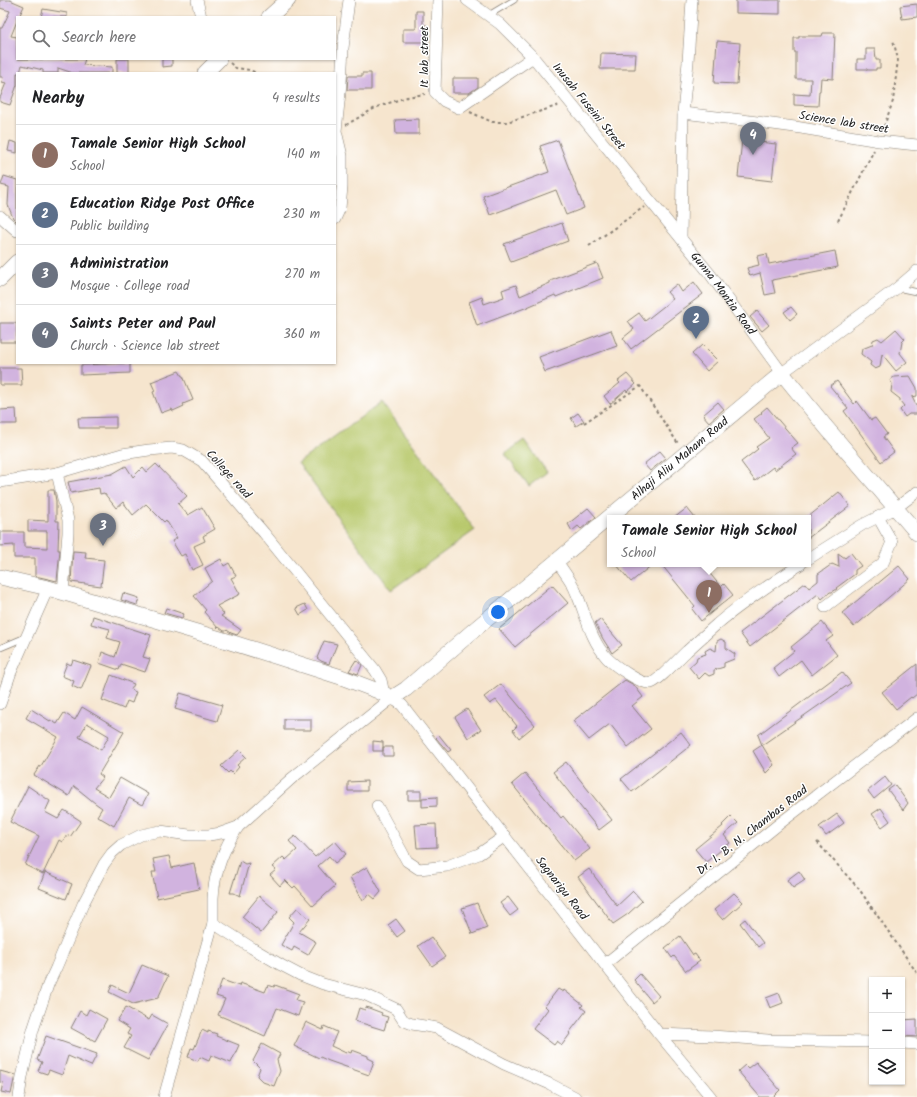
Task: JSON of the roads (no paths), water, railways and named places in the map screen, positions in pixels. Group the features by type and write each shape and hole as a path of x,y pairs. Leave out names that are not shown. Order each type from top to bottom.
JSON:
{"street":[{"path":"197,0 201,16"},
{"path":"269,16 288,0"},
{"path":"336,217 340,208 342,156 336,131 343,48 349,0"},
{"name":"It lab street","path":"438,0 435,92 444,102 460,108 533,57"},
{"name":"Inusah Fuseini Street","path":"467,0 500,24 533,57 681,238"},
{"path":"681,238 683,113 692,0"},
{"name":"Science lab street","path":"683,113 766,123 879,141 917,145"},
{"path":"0,216 16,230"},
{"name":"Gunna Montia Road","path":"681,238 710,274 782,373 917,533"},
{"path":"0,279 16,263"},
{"name":"Alhaji Aliu Maham Road","path":"612,515 782,373 897,288 917,271"},
{"name":"College road","path":"0,482 57,473 122,454 149,450 172,448 183,450 194,456 202,461 264,533 370,665 381,680 388,696"},
{"path":"57,473 68,520 63,592"},
{"path":"811,557 862,525 896,508 917,492"},
{"path":"825,607 883,563 892,542 878,517"},
{"name":"Alhaji Aliu Maham Road","path":"388,696 406,689 607,519"},
{"path":"557,561 576,590 587,624 595,642 608,658 632,676 646,683 651,683 658,679 718,624 775,581 796,567"},
{"path":"0,578 63,592 227,641 341,677 388,696 291,779 238,827 228,844 223,854 216,879 213,897 213,923 164,1097"},
{"path":"0,704 11,672 48,588"},
{"name":"Sagnarigu Road","path":"388,696 402,705 659,1034 711,1097"},
{"name":"Dr. I. B. N. Chambas Road","path":"605,964 780,824 917,718"},
{"path":"377,806 407,861 419,869 447,866 478,854 505,836"},
{"path":"19,1097 33,1030 48,985 83,904 104,864 112,853 121,845 136,837 146,834 160,832 189,835 209,835 221,833 238,827"},
{"path":"213,923 252,948 300,975 323,984 366,995 396,1010 403,1020 407,1022 437,1028 504,1064 550,1084 575,1097"},
{"path":"659,1034 768,1040 869,1042"},
{"path":"905,1044 917,1044"}],"lane":[{"path":"489,15 514,0"},
{"path":"897,288 917,292"},
{"path":"0,648 26,637"}],"place":[{"name":"Saints Peter and Paul","path":"753,155"},
{"name":"Education Ridge Post Office","path":"696,339"},
{"name":"Administration","path":"103,546"},
{"name":"Tamale Senior High School","path":"709,613"}]}
